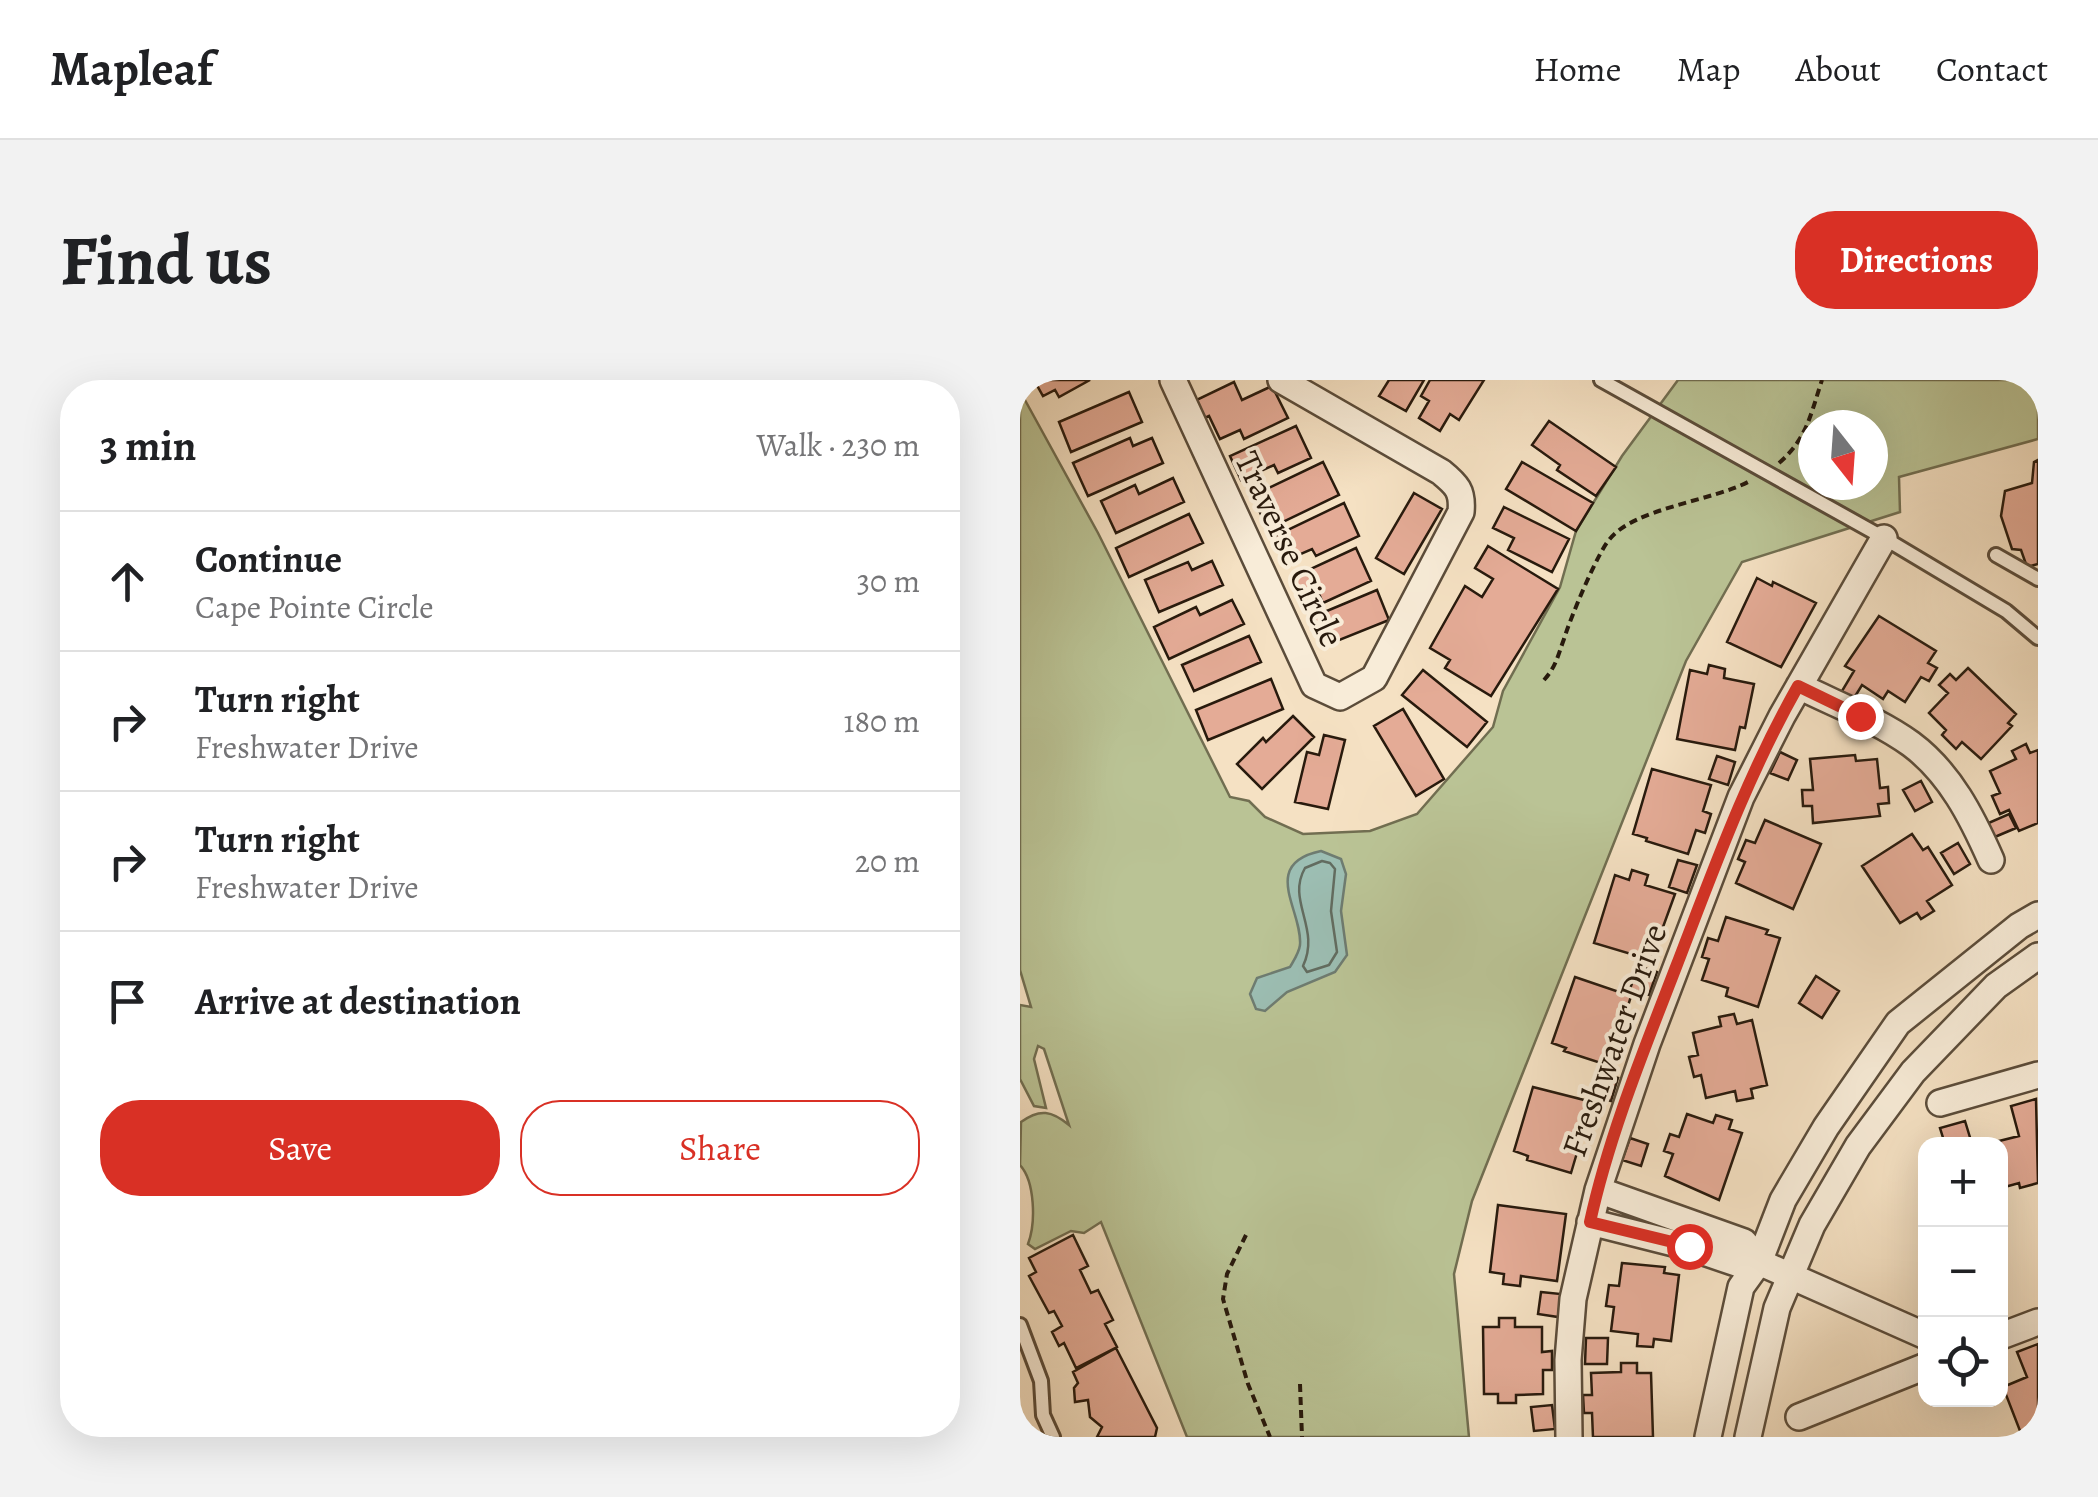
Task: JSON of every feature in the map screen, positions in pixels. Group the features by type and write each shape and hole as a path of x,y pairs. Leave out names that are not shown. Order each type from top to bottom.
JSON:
{"street":[{"name":"Traverse Circle","path":"1173,380 1314,685 1340,697 1374,678 1462,512 1463,496 1457,485 1441,472 1281,380"},
{"name":"Freshwater Drive","path":"1569,1437 1568,1360 1573,1299 1598,1190 1647,1044 1741,796 1798,686 1884,538"},
{"path":"1798,686 1911,744 1942,774 1970,813 1991,860"},
{"path":"1708,1437 1740,1290 1759,1262 1783,1200 1826,1127 1898,1023 2038,915"},
{"path":"1748,1437 1776,1308 1812,1225 1858,1146 1913,1072 1996,986 2038,956"},
{"path":"1940,1103 2038,1075"},
{"path":"1598,1190 1744,1242 1759,1262"},
{"path":"1590,1222 1689,1246 1740,1264 1759,1262 1918,1332"},
{"path":"2008,1333 2038,1322"},
{"path":"1799,1417 1918,1369"}],"lane":[{"path":"1601,380 1884,538 2006,611 2038,638"},
{"path":"1996,555 2038,578"},
{"path":"1020,1326 1041,1381 1044,1414 1053,1437"}],"path":[{"path":"1544,680 1555,668 1564,636 1609,538 1634,522 1673,506 1728,493 1764,474 1798,445 1808,429 1822,380"},
{"path":"1246,1235 1226,1274 1223,1299 1248,1384 1270,1437"},
{"path":"1300,1384 1302,1437"}],"green space":[{"path":"1678,380 2038,380 2038,439 1899,477 1900,512 1742,562 1686,661 1472,1201 1454,1274 1469,1437 1187,1437 1101,1222 1084,1233 1071,1231 1035,1249 1028,1244 1033,1203 1029,1181 1020,1165 1021,1122 1046,1113 1069,1125 1044,1049 1038,1046 1034,1059 1046,1108 1034,1106 1020,1079 1020,1005 1031,1007 1020,970 1020,391 1098,533 1230,797 1249,801 1265,817 1303,834 1370,831 1417,814 1493,727 1503,691 1560,587 1576,531 1622,456"}],"water":[{"path":"1321,851 1341,859 1346,874 1341,911 1347,955 1335,972 1287,992 1265,1011 1256,1009 1250,994 1257,978 1290,967 1299,948 1288,890 1292,866 1302,857"}],"building":[{"path":"1034,380 1090,380 1059,397 1055,390 1043,396"},
{"path":"1389,380 1424,380 1406,411 1379,396"},
{"path":"1430,380 1484,380 1459,420 1450,414 1440,431 1419,418 1429,401 1421,396"},
{"path":"1234,382 1242,400 1272,386 1288,418 1244,439 1240,430 1220,439 1209,416 1196,422 1188,404"},
{"path":"1129,392 1142,422 1071,452 1059,422"},
{"path":"1549,421 1616,467 1596,496 1557,470 1560,465 1532,445"},
{"path":"1296,426 1311,458 1278,473 1274,465 1241,480 1230,456"},
{"path":"1130,438 1133,446 1152,438 1163,463 1088,496 1073,463"},
{"path":"2038,460 2038,564 2027,567 2021,550 2012,549 2001,516 2005,491 2032,483 2034,462"},
{"path":"1323,462 1339,495 1268,529 1252,496"},
{"path":"1522,462 1593,503 1576,531 1506,489"},
{"path":"1173,478 1184,502 1116,533 1101,501 1135,485 1139,494"},
{"path":"1414,493 1442,509 1404,574 1376,558"},
{"path":"1344,503 1359,536 1316,556 1312,549 1287,560 1275,536"},
{"path":"1504,507 1569,539 1552,572 1508,550 1514,538 1493,528"},
{"path":"1189,514 1203,543 1129,577 1116,548"},
{"path":"1488,546 1558,589 1491,696 1445,668 1450,660 1430,648 1465,586 1482,597 1493,579 1475,568"},
{"path":"1356,548 1371,581 1323,603 1319,594 1302,602 1291,578"},
{"path":"1212,561 1223,585 1159,612 1145,580 1188,562 1192,570"},
{"path":"1757,578 1816,603 1781,667 1727,642"},
{"path":"1377,590 1389,620 1322,647 1310,618"},
{"path":"1232,600 1244,624 1169,659 1154,627 1196,607 1200,615"},
{"path":"1879,616 1936,651 1928,663 1937,668 1929,681 1921,677 1905,702 1888,691 1883,699 1862,685 1851,703 1839,696 1854,671 1845,666"},
{"path":"1249,636 1261,662 1194,691 1182,665"},
{"path":"1709,665 1725,669 1724,678 1754,684 1745,728 1740,727 1735,750 1677,739 1690,670 1707,674"},
{"path":"1968,668 2016,714 2008,723 2012,726 1981,759 1962,742 1956,749 1942,735 1946,730 1929,713 1948,693 1939,685 1950,674 1956,680"},
{"path":"1423,670 1487,722 1467,747 1402,695"},
{"path":"1271,679 1283,709 1208,740 1196,710"},
{"path":"1403,709 1444,779 1416,796 1374,726"},
{"path":"1293,716 1314,737 1262,789 1237,764"},
{"path":"1324,735 1345,740 1328,809 1295,802 1307,752 1319,755"},
{"path":"2026,744 2030,753 2038,750 2038,823 2019,831 2009,810 2000,814 1992,796 2000,793 1990,771 2016,759 2012,751"},
{"path":"1780,752 1797,760 1788,780 1770,773"},
{"path":"1855,755 1856,761 1877,759 1880,788 1888,787 1889,803 1878,804 1880,816 1813,823 1812,806 1803,806 1802,790 1813,790 1810,759"},
{"path":"1717,756 1735,762 1728,785 1709,779"},
{"path":"1652,769 1711,785 1703,811 1711,814 1705,833 1696,830 1688,854 1633,834"},
{"path":"1921,781 1932,802 1915,811 1903,790"},
{"path":"2009,814 2016,828 1990,839 1984,825"},
{"path":"1765,820 1821,844 1793,909 1736,883 1745,862 1738,859 1746,840 1755,843"},
{"path":"1912,834 1923,850 1928,847 1952,885 1927,901 1934,911 1921,919 1917,913 1900,923 1862,866"},
{"path":"1958,843 1970,864 1954,874 1941,853"},
{"path":"1678,860 1697,865 1687,893 1669,887"},
{"path":"1632,870 1648,875 1645,885 1675,894 1651,960 1594,943 1615,875 1629,880"},
{"path":"1726,917 1768,930 1766,934 1780,938 1758,1007 1726,996 1728,988 1702,980 1709,959 1702,957 1708,938 1718,941"},
{"path":"1638,966 1657,972 1649,995 1630,989"},
{"path":"1816,976 1839,991 1822,1018 1799,1003"},
{"path":"1575,977 1631,996 1610,1066 1564,1051 1566,1048 1552,1043"},
{"path":"1734,1014 1737,1024 1752,1020 1767,1085 1751,1089 1753,1098 1737,1101 1735,1091 1706,1098 1701,1075 1694,1077 1689,1057 1698,1055 1693,1033 1721,1026 1719,1017"},
{"path":"1598,1073 1618,1078 1611,1101 1592,1096"},
{"path":"1533,1087 1592,1102 1571,1173 1527,1160 1528,1156 1514,1151"},
{"path":"2036,1099 2038,1183 2020,1188 2019,1183 2008,1186 2008,1139 2019,1136 2011,1106"},
{"path":"1687,1114 1713,1123 1716,1115 1732,1120 1729,1129 1742,1133 1719,1200 1665,1176 1673,1154 1664,1151 1670,1134 1679,1137"},
{"path":"1965,1121 1970,1137 1943,1137 1940,1128"},
{"path":"1630,1138 1648,1144 1641,1166 1622,1160"},
{"path":"1498,1205 1566,1214 1557,1281 1521,1276 1520,1286 1503,1284 1504,1274 1490,1272"},
{"path":"1073,1235 1088,1266 1080,1270 1091,1293 1098,1290 1113,1320 1105,1324 1117,1347 1076,1368 1064,1343 1059,1346 1052,1332 1062,1326 1054,1311 1049,1313 1029,1276 1036,1272 1029,1258"},
{"path":"1622,1263 1665,1267 1664,1273 1679,1275 1671,1341 1654,1339 1653,1347 1637,1346 1638,1334 1611,1331 1614,1307 1606,1306 1609,1285 1619,1286"},
{"path":"1541,1292 1561,1294 1558,1317 1538,1314"},
{"path":"1499,1318 1515,1318 1515,1327 1542,1327 1542,1352 1552,1351 1552,1370 1543,1370 1543,1394 1516,1395 1516,1403 1498,1403 1498,1394 1484,1394 1483,1327 1499,1327"},
{"path":"1586,1338 1608,1338 1607,1364 1585,1364"},
{"path":"2038,1344 2038,1430 2022,1436 2008,1400 2008,1385 2027,1377 2017,1352"},
{"path":"1116,1348 1157,1428 1155,1437 1097,1437 1102,1427 1090,1417 1088,1400 1075,1402 1074,1388 1078,1383 1073,1372"},
{"path":"1621,1363 1637,1363 1637,1373 1651,1373 1653,1437 1593,1437 1592,1413 1584,1413 1583,1395 1592,1395 1591,1373 1621,1372"},
{"path":"1552,1405 1555,1429 1534,1431 1531,1407"}],"route":[{"path":"1689,1246 1590,1222 1598,1190 1647,1044 1741,796 1798,686 1860,716"}]}
